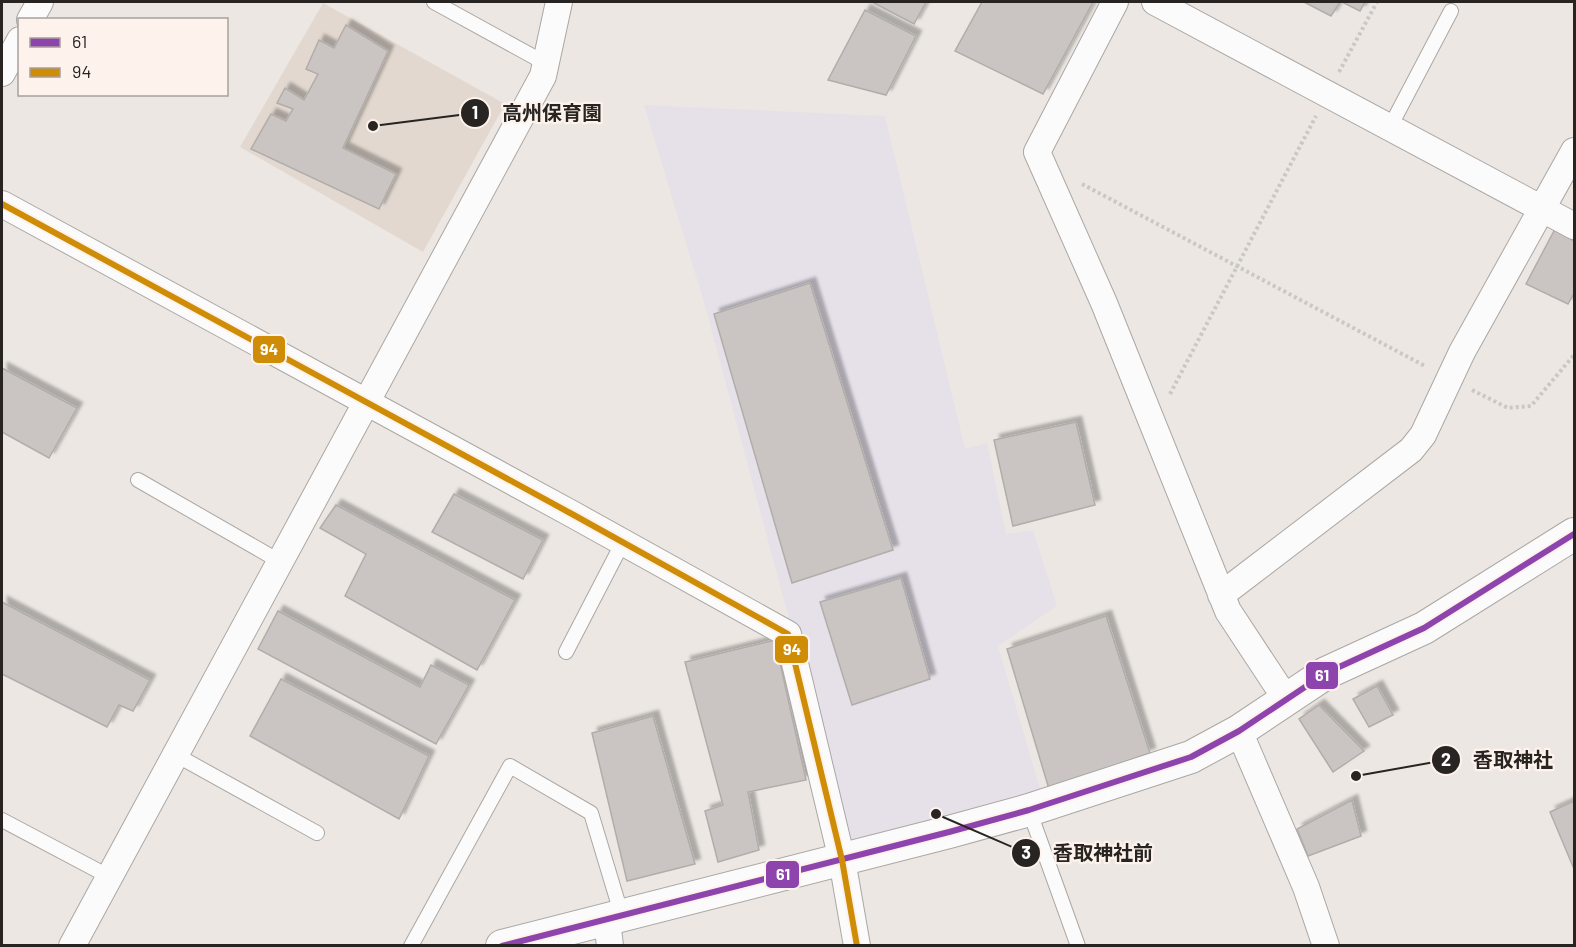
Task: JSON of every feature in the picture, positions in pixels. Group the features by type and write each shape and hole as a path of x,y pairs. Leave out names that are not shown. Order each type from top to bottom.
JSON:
{"street":[{"path":"31,18 40,2"},
{"path":"72,945 364,402 543,76 559,2"},
{"path":"1115,2 1037,152 1104,303 1228,611 1286,699"},
{"path":"1155,2 1333,85 1390,127 1575,226"},
{"path":"2,73 18,44"},
{"path":"1221,595 1411,450 1423,435 1449,379 1575,151"},
{"path":"2,204 788,634 842,860 857,945"},
{"path":"502,945 613,927 842,860 1029,810 1191,757 1239,731 1326,673 1424,628 1575,534"},
{"path":"1239,731 1306,887 1326,945"}],"lane":[{"path":"434,2 545,63"},
{"path":"1390,127 1451,11"},
{"path":"138,480 279,561"},
{"path":"566,652 623,542"},
{"path":"176,754 317,833"},
{"path":"411,945 510,766 591,813 613,927"},
{"path":"1029,810 1078,945"},
{"path":"2,820 108,876"}],"path":[{"path":"1153,425 1377,2"},
{"path":"1042,163 1508,408 1531,406 1575,355"}],"shaded area":[{"path":"323,3 505,104 423,252 240,147"},
{"path":"644,105 885,116 965,449 987,443 1006,534 1033,530 1057,606 998,646 1041,792 849,842 704,302"}],"building":[{"path":"872,2 926,2 914,24"},
{"path":"982,2 1093,2 1043,94 955,51"},
{"path":"1304,2 1340,2 1331,16"},
{"path":"1342,2 1365,2 1360,11"},
{"path":"865,10 916,36 886,95 828,80"},
{"path":"346,25 388,51 343,148 396,174 379,209 251,149 271,114 286,121 293,109 277,103 285,88 304,100 318,74 306,69 319,40 334,48"},
{"path":"1555,229 1574,241 1574,293 1568,304 1526,284"},
{"path":"810,283 893,550 792,583 714,314"},
{"path":"2,368 77,408 49,458 2,432"},
{"path":"1076,422 1095,505 1013,526 994,440"},
{"path":"454,494 543,540 523,579 432,532"},
{"path":"336,505 515,600 477,670 345,596 366,554 320,528"},
{"path":"901,578 930,679 852,705 820,602"},
{"path":"2,602 150,680 133,711 119,705 107,727 2,674"},
{"path":"278,611 420,687 431,665 469,685 436,744 258,649"},
{"path":"1106,616 1150,753 1049,789 1007,649"},
{"path":"775,640 806,780 748,792 759,850 718,862 705,811 723,805 685,662"},
{"path":"281,679 429,756 399,819 250,736"},
{"path":"1377,686 1393,715 1369,727 1353,699"},
{"path":"1319,705 1364,751 1333,772 1299,719"},
{"path":"653,716 695,864 627,881 592,733"},
{"path":"1352,800 1361,836 1308,856 1297,829"},
{"path":"1574,801 1574,869 1550,812"}],"transit line":[{"name":"94","path":"2,204 788,634 842,860 857,946"},
{"name":"61","path":"502,946 949,832 1029,810 1191,757 1239,731 1326,673 1424,628 1574,534"}],"place":[{"name":"高州保育園","path":"373,126"},
{"name":"香取神社","path":"1356,776"},
{"name":"香取神社前","path":"936,814"}]}
